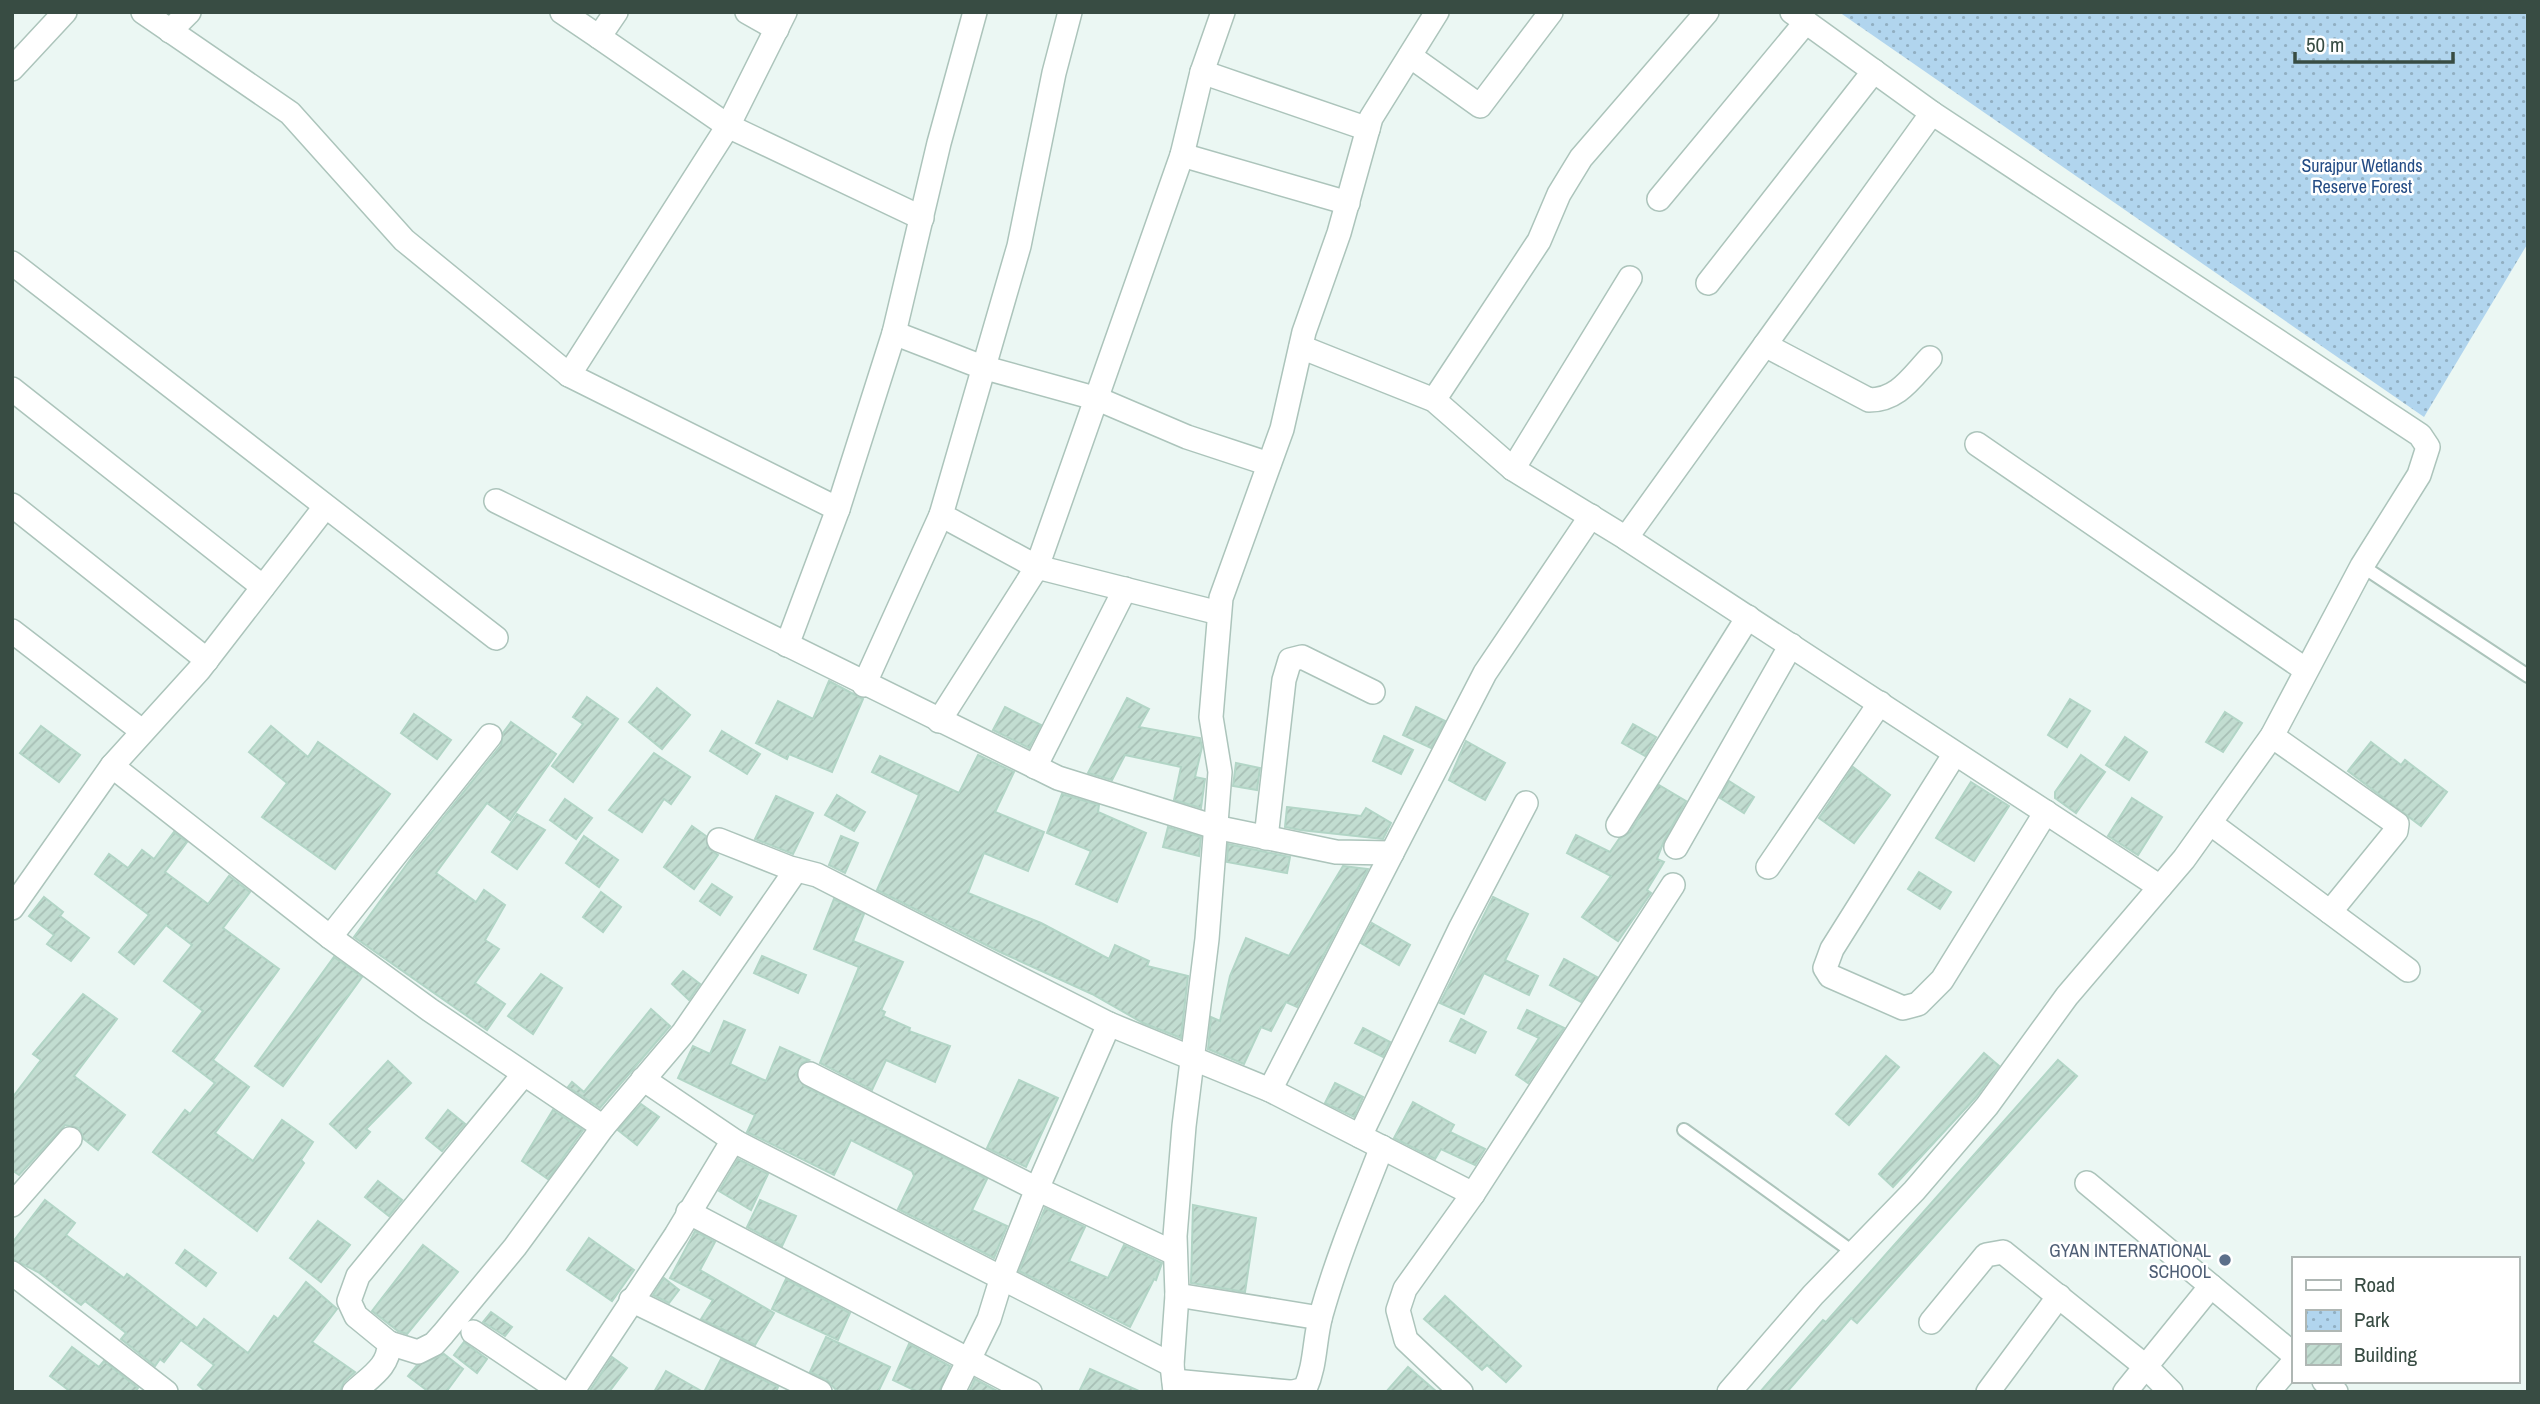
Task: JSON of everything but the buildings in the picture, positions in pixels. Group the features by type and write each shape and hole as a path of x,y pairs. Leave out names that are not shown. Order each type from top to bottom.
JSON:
{"street":[{"path":"12,69 65,12"},
{"path":"143,12 290,113 404,240 569,375 838,509"},
{"path":"170,31 189,12"},
{"path":"562,12 727,125 922,218"},
{"path":"599,37 616,12"},
{"path":"569,375 727,125 781,21 747,12"},
{"path":"786,645 838,509 894,333 975,12"},
{"path":"864,685 941,515 1019,246 1054,74 1070,12"},
{"path":"939,721 1037,567 1182,155 1202,72 1223,12"},
{"path":"1173,1379 1177,1295 1174,1253 1184,1126 1207,939 1220,772 1210,717 1221,598 1282,429 1301,347 1348,203 1371,117 1437,12"},
{"path":"1409,56 1480,106 1551,12"},
{"path":"1434,400 1539,241 1559,194 1581,158 1707,12"},
{"path":"1659,199 1799,17 1932,113 2426,440 2428,447 2419,475 2362,566 2272,736 2210,823 2160,887 2067,996 1987,1106 1914,1191 1813,1295 1729,1392"},
{"path":"1708,283 1874,71"},
{"path":"1202,72 1368,129"},
{"path":"1626,538 1826,265 1932,113"},
{"path":"1182,155 1348,203"},
{"path":"12,263 496,638"},
{"path":"1513,469 1630,278"},
{"path":"894,333 982,367 1098,399 1187,437 1269,464"},
{"path":"1765,345 1869,400 1882,400 1896,394 1930,358"},
{"path":"1301,347 1434,400 1513,469 1626,538 1880,703 1954,755 2160,887"},
{"path":"12,388 263,587"},
{"path":"1977,444 2306,670"},
{"path":"496,501 864,685 1058,778 1214,827 1336,852 1392,853"},
{"path":"12,505 207,660"},
{"path":"12,908 112,766 207,660 325,507"},
{"path":"941,515 1037,567 1219,612"},
{"path":"1270,1090 1485,673 1591,516"},
{"path":"1035,767 1125,589"},
{"path":"1618,825 1748,617"},
{"path":"12,631 142,731"},
{"path":"1676,847 1791,645"},
{"path":"1265,838 1284,680 1290,660 1302,657 1373,692"},
{"path":"1768,867 1880,703"},
{"path":"330,937 491,736"},
{"path":"2272,736 2396,824 2396,831 2330,912"},
{"path":"1954,755 1832,949 1825,968 1830,976 1903,1008 1919,1004 1942,980 2046,812"},
{"path":"112,766 330,937 603,1127"},
{"path":"1360,1136 1461,927 1526,803"},
{"path":"2210,823 2408,970"},
{"path":"719,840 796,870 817,875 1108,1024 1270,1090 1474,1194"},
{"path":"524,1074 358,1276 349,1301 356,1316 389,1343 418,1352 434,1345 515,1247 603,1127 683,1033 796,870"},
{"path":"1461,1392 1406,1340 1398,1310 1405,1289 1474,1194 1673,885"},
{"path":"953,1392 989,1319 1002,1277 1037,1189 1108,1024"},
{"path":"810,1074 1037,1189 1174,1253"},
{"path":"643,1079 736,1142 1002,1277 1173,1379 1291,1392 1305,1389 1312,1375 1320,1318 1343,1244 1382,1147"},
{"path":"12,1205 70,1139"},
{"path":"572,1392 729,1147 736,1142"},
{"path":"2087,1183 2292,1353"},
{"path":"688,1212 1031,1392"},
{"path":"1931,1322 1986,1255 1993,1251 2003,1252 2145,1366 2171,1392"},
{"path":"12,1273 166,1392"},
{"path":"2125,1392 2211,1286"},
{"path":"1177,1295 1320,1318"},
{"path":"1988,1392 2059,1296"},
{"path":"631,1300 820,1392"},
{"path":"472,1332 562,1392"},
{"path":"354,1392 384,1364 390,1355 389,1343"},
{"path":"2269,1392 2292,1364"}],"lane":[{"path":"2362,566 2528,676"},
{"path":"1684,1130 1854,1253"}],"green space":[{"name":"Surajpur Wetlands Reserve Forest","path":"1839,12 2528,12 2528,243 2424,417"}],"place":[{"name":"GYAN INTERNATIONAL SCHOOL","path":"2225,1260"}]}
